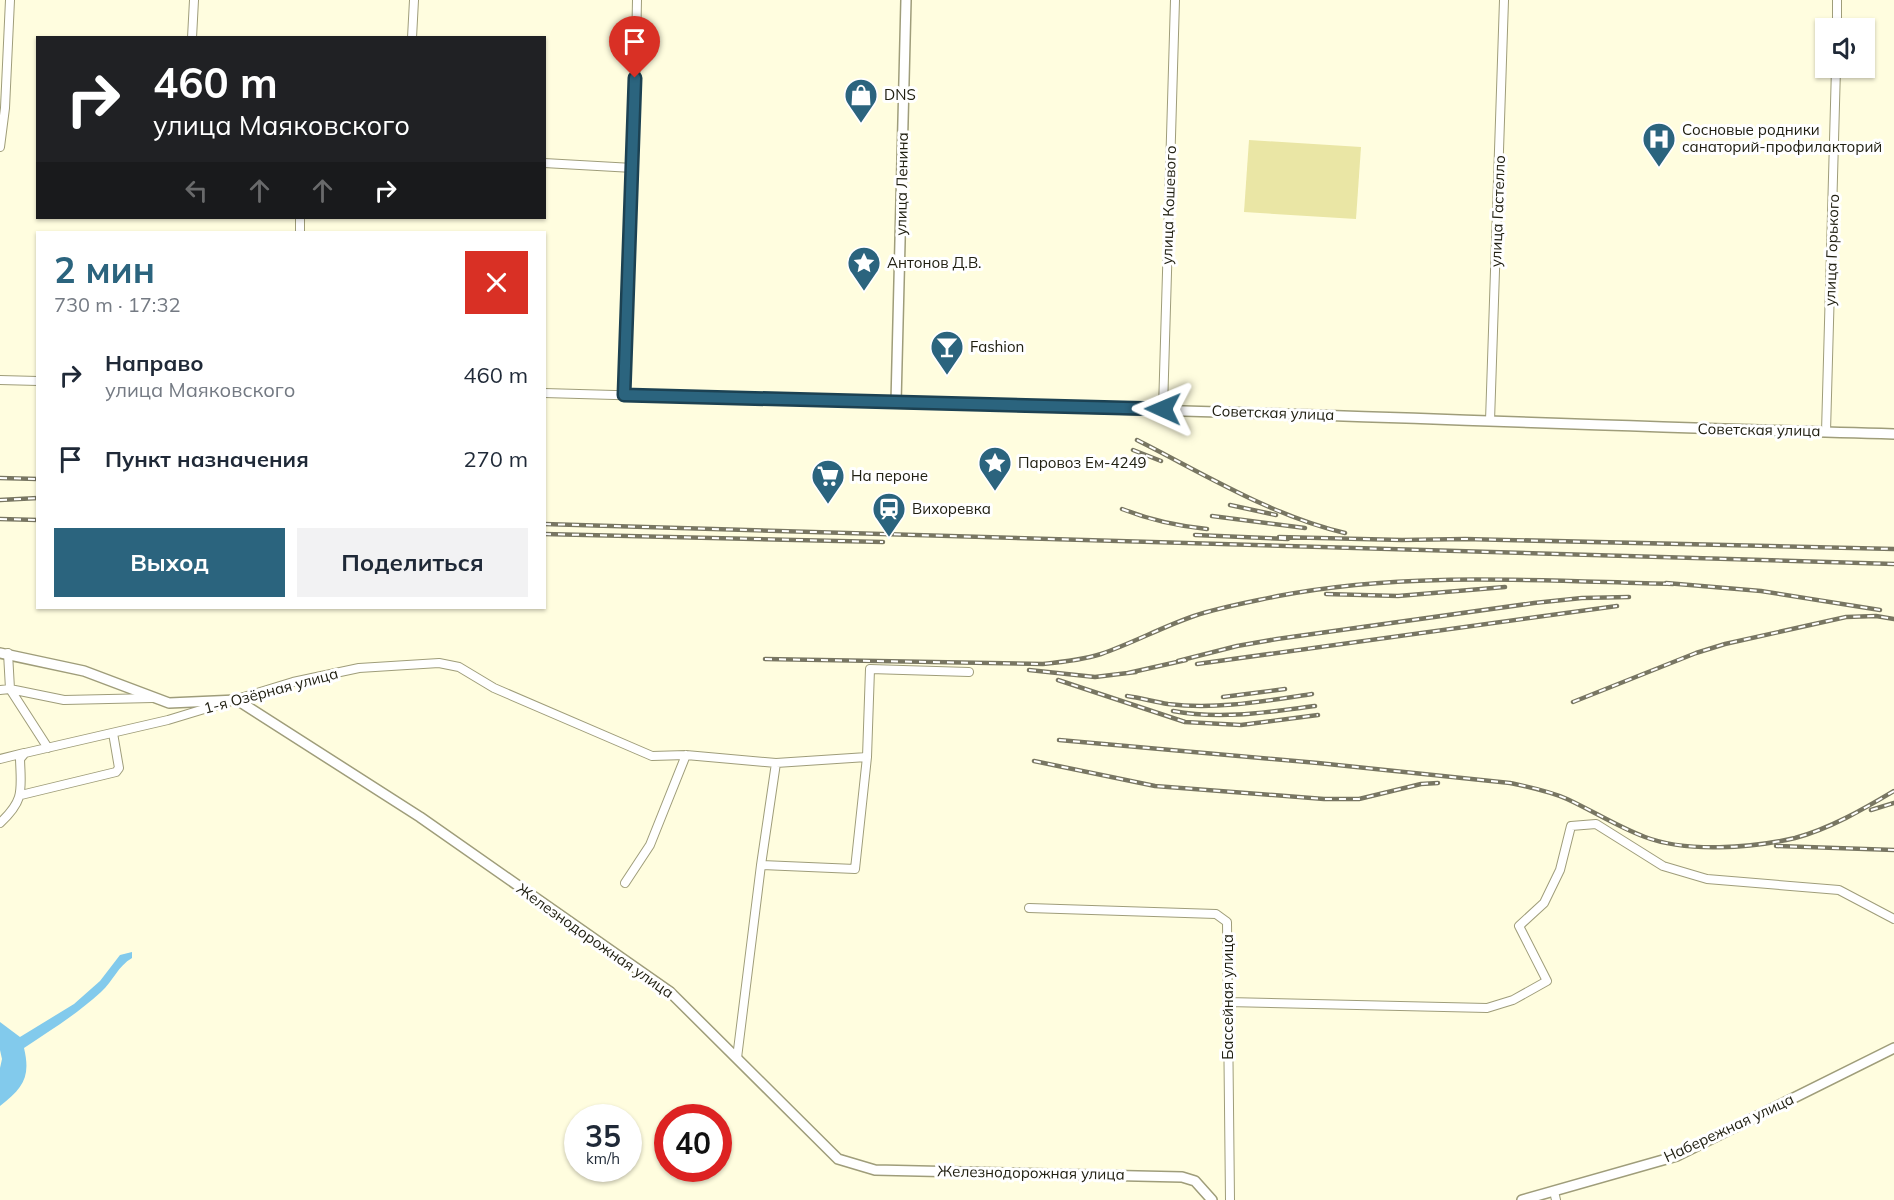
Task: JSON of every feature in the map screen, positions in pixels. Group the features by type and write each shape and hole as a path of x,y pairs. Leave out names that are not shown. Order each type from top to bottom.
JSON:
{"street":[{"path":"0,147 5,108 4,62 10,0"},
{"path":"192,36 194,0"},
{"path":"412,36 414,0"},
{"path":"624,395 637,0"},
{"name":"улица Ленина","path":"896,403 906,0"},
{"name":"улица Кошевого","path":"1163,409 1175,0"},
{"name":"улица Гастелло","path":"1490,421 1504,0"},
{"path":"1837,0 1837,18"},
{"name":"улица Горького","path":"1826,432 1836,78"},
{"path":"546,163 633,168"},
{"path":"0,380 36,381"},
{"name":"Советская улица","path":"546,393 1163,409 1894,434"},
{"path":"48,748 10,689 4,653 84,671 169,703 237,700"},
{"name":"1-я Озёрная улица","path":"0,759 168,720 293,682 359,668 439,663 459,667 494,688 652,756 686,755 776,763 867,757"},
{"path":"761,865 855,869 867,757 870,669 969,672"},
{"path":"0,690 10,689 63,700 154,698"},
{"name":"Железнодорожная улица","path":"237,700 420,817 670,992 838,1159 875,1170 1182,1177 1195,1181 1212,1200"},
{"path":"21,795 116,772 119,768 113,733"},
{"path":"0,822 12,811 21,795 20,759 25,753"},
{"path":"625,883 650,845 686,755"},
{"path":"737,1058 776,763"},
{"path":"1227,1002 1487,1008 1513,1000 1547,981 1519,926 1544,903 1560,870 1571,826 1596,824 1662,866 1707,879 1839,890 1894,920"},
{"name":"Бассейная улица","path":"1029,908 1216,914 1227,922 1230,1200"},
{"name":"Набережная улица","path":"1522,1200 1555,1195 1677,1156 1894,1048"}],"shaded area":[{"path":"1249,140 1361,147 1356,219 1244,212"}],"water":[{"path":"132,952 132,958 123,965 101,992 73,1015 24,1048 26,1074 20,1087 0,1106 2,1059 0,1022 20,1037 74,1004 100,981 120,955"}],"railway":[{"path":"1137,440 1265,505 1318,526 1345,533"},
{"path":"1133,450 1161,461"},
{"path":"0,478 36,479"},
{"path":"0,500 36,498"},
{"path":"1230,505 1276,515"},
{"path":"1122,509 1164,522 1207,529"},
{"path":"1212,516 1305,528"},
{"path":"0,519 36,520"},
{"path":"546,524 1894,564"},
{"path":"546,534 883,542"},
{"path":"1195,535 1288,539"},
{"path":"1279,537 1894,549"},
{"path":"765,659 1043,664 1101,654 1182,620 1215,610 1327,588 1426,580 1673,584"},
{"path":"1666,583 1761,591 1880,610"},
{"path":"1326,594 1398,596 1505,587"},
{"path":"1178,661 1237,646 1277,639 1534,603 1582,598 1629,597"},
{"path":"1197,664 1617,606"},
{"path":"1573,702 1696,653 1725,644 1846,617 1876,616 1894,619"},
{"path":"1128,673 1186,660"},
{"path":"1029,670 1095,677 1136,672"},
{"path":"1058,680 1185,722 1241,725 1318,715"},
{"path":"1223,697 1285,689"},
{"path":"1127,696 1168,704 1204,706 1240,704 1312,694"},
{"path":"1173,711 1227,715 1315,706"},
{"path":"1059,740 1510,783 1560,796 1645,837 1662,842 1700,847 1740,846 1795,838 1833,824 1894,791"},
{"path":"1034,761 1155,786 1324,799 1359,799 1421,784 1438,783"},
{"path":"1871,810 1894,803"},
{"path":"1776,846 1894,850"}],"place":[{"name":"DNS","path":"861,124"},
{"name":"Сосновые родники санаторий-профилакторий","path":"1659,168"},
{"name":"Антонов Д.В.","path":"864,292"},
{"name":"Fashion","path":"947,376"},
{"name":"Паровоз Ем-4249","path":"995,492"},
{"name":"На пероне","path":"828,505"},
{"name":"Вихоревка","path":"889,538"}],"route":[{"path":"635,78 624,395 1163,409"}]}
